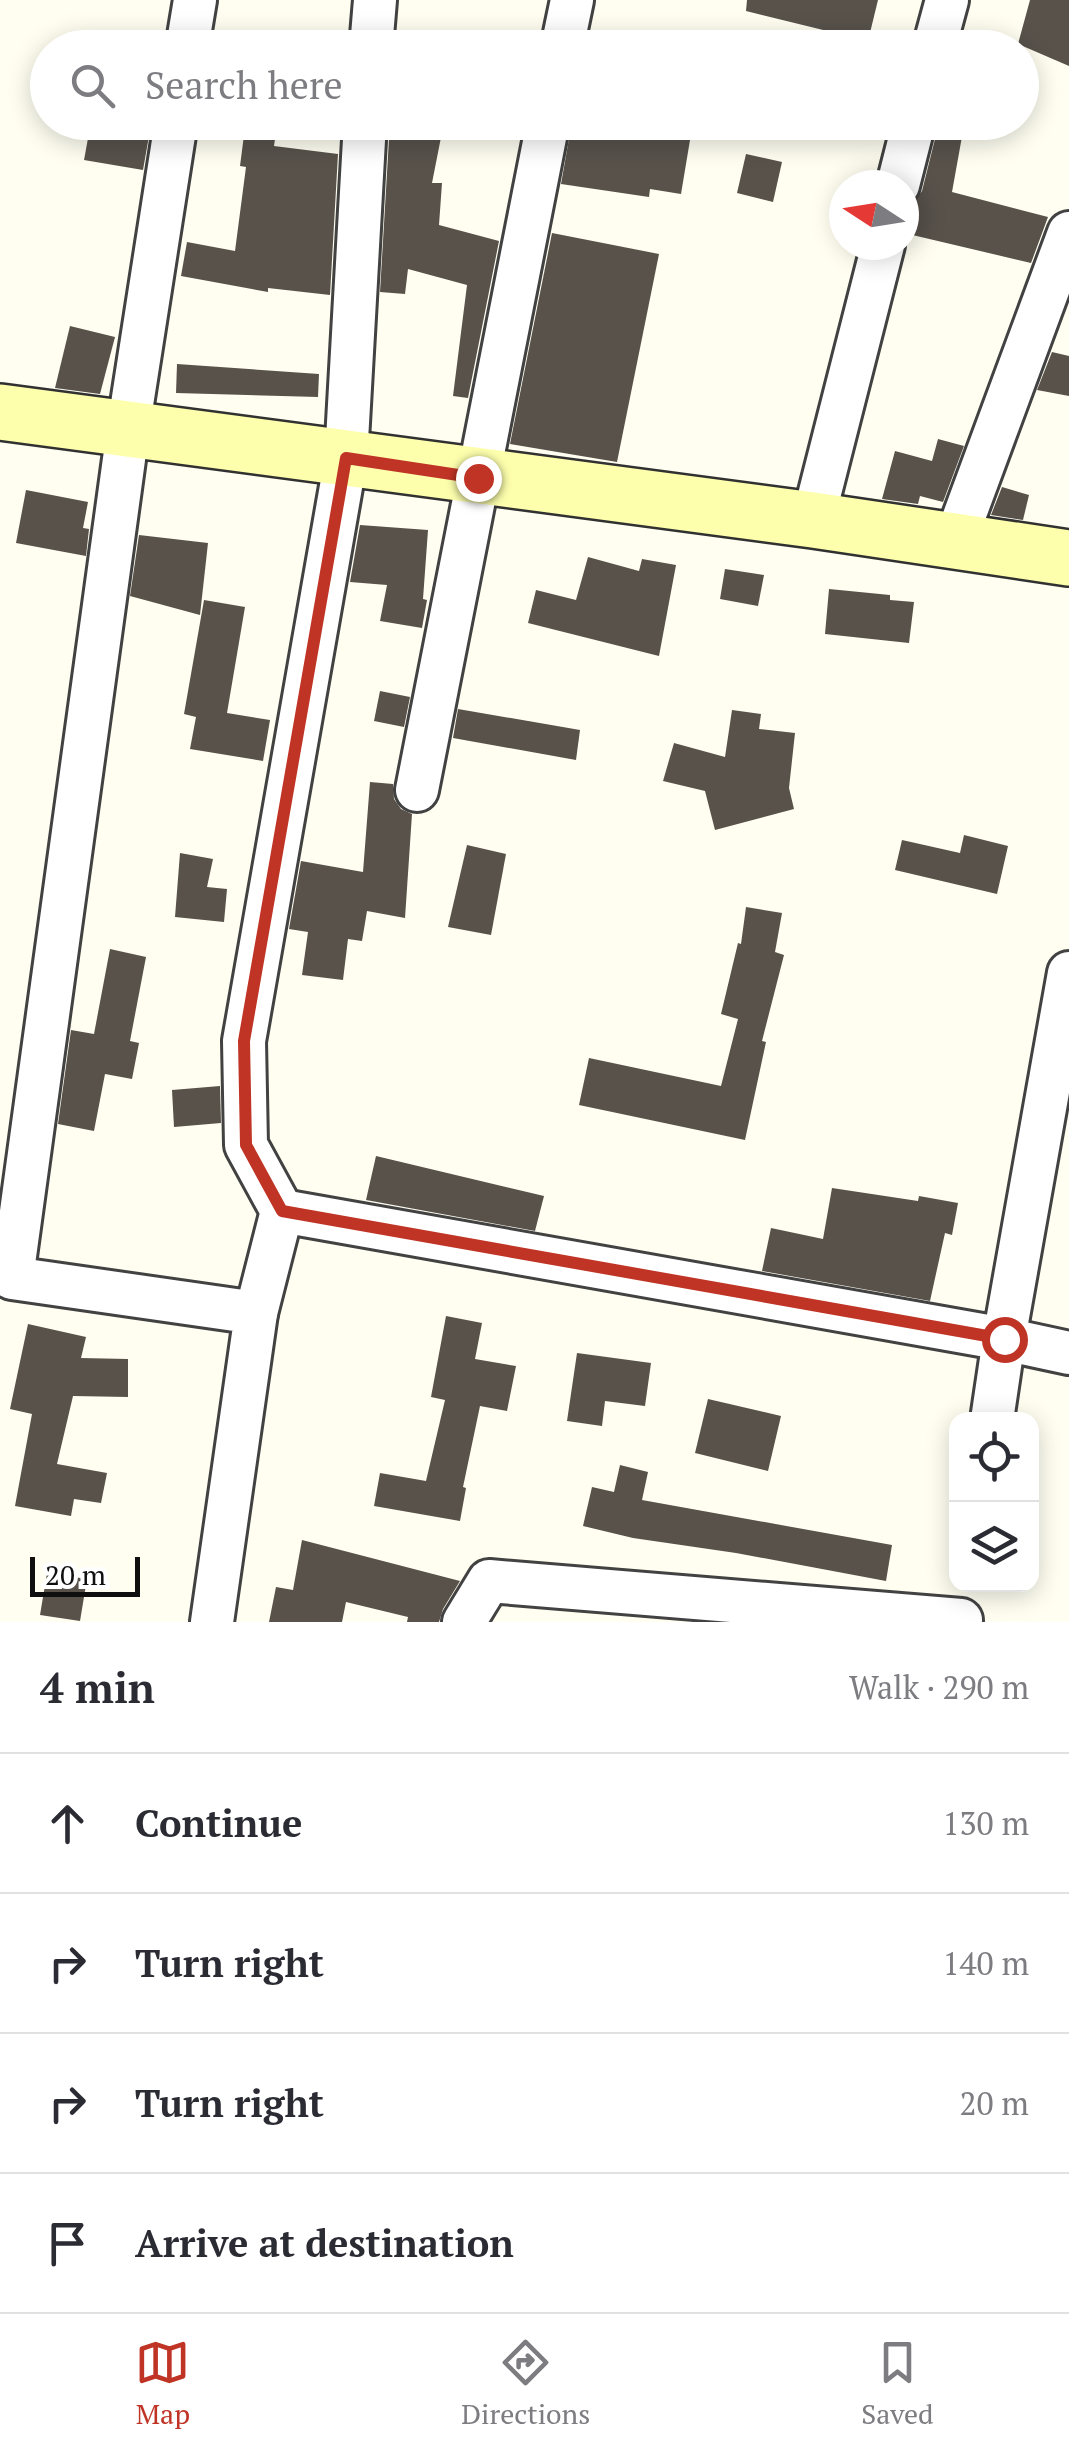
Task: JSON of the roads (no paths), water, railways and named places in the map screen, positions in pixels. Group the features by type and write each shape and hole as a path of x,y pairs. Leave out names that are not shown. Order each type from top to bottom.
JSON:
{"street":[{"path":"190,30 195,0"},
{"path":"372,30 375,0"},
{"path":"566,30 572,0"},
{"path":"939,30 947,0"},
{"path":"173,140 6,1281 256,1313"},
{"path":"212,1622 256,1313 282,1211 246,1145 244,1041 346,458 364,140"},
{"path":"417,790 544,140"},
{"path":"902,170 909,140"},
{"path":"954,542 1069,232"},
{"path":"813,520 879,260"},
{"path":"0,412 813,520 1069,558"},
{"path":"993,1412 1069,972"},
{"path":"282,1211 1069,1353"},
{"path":"464,1622 504,1568 963,1609"}]}
